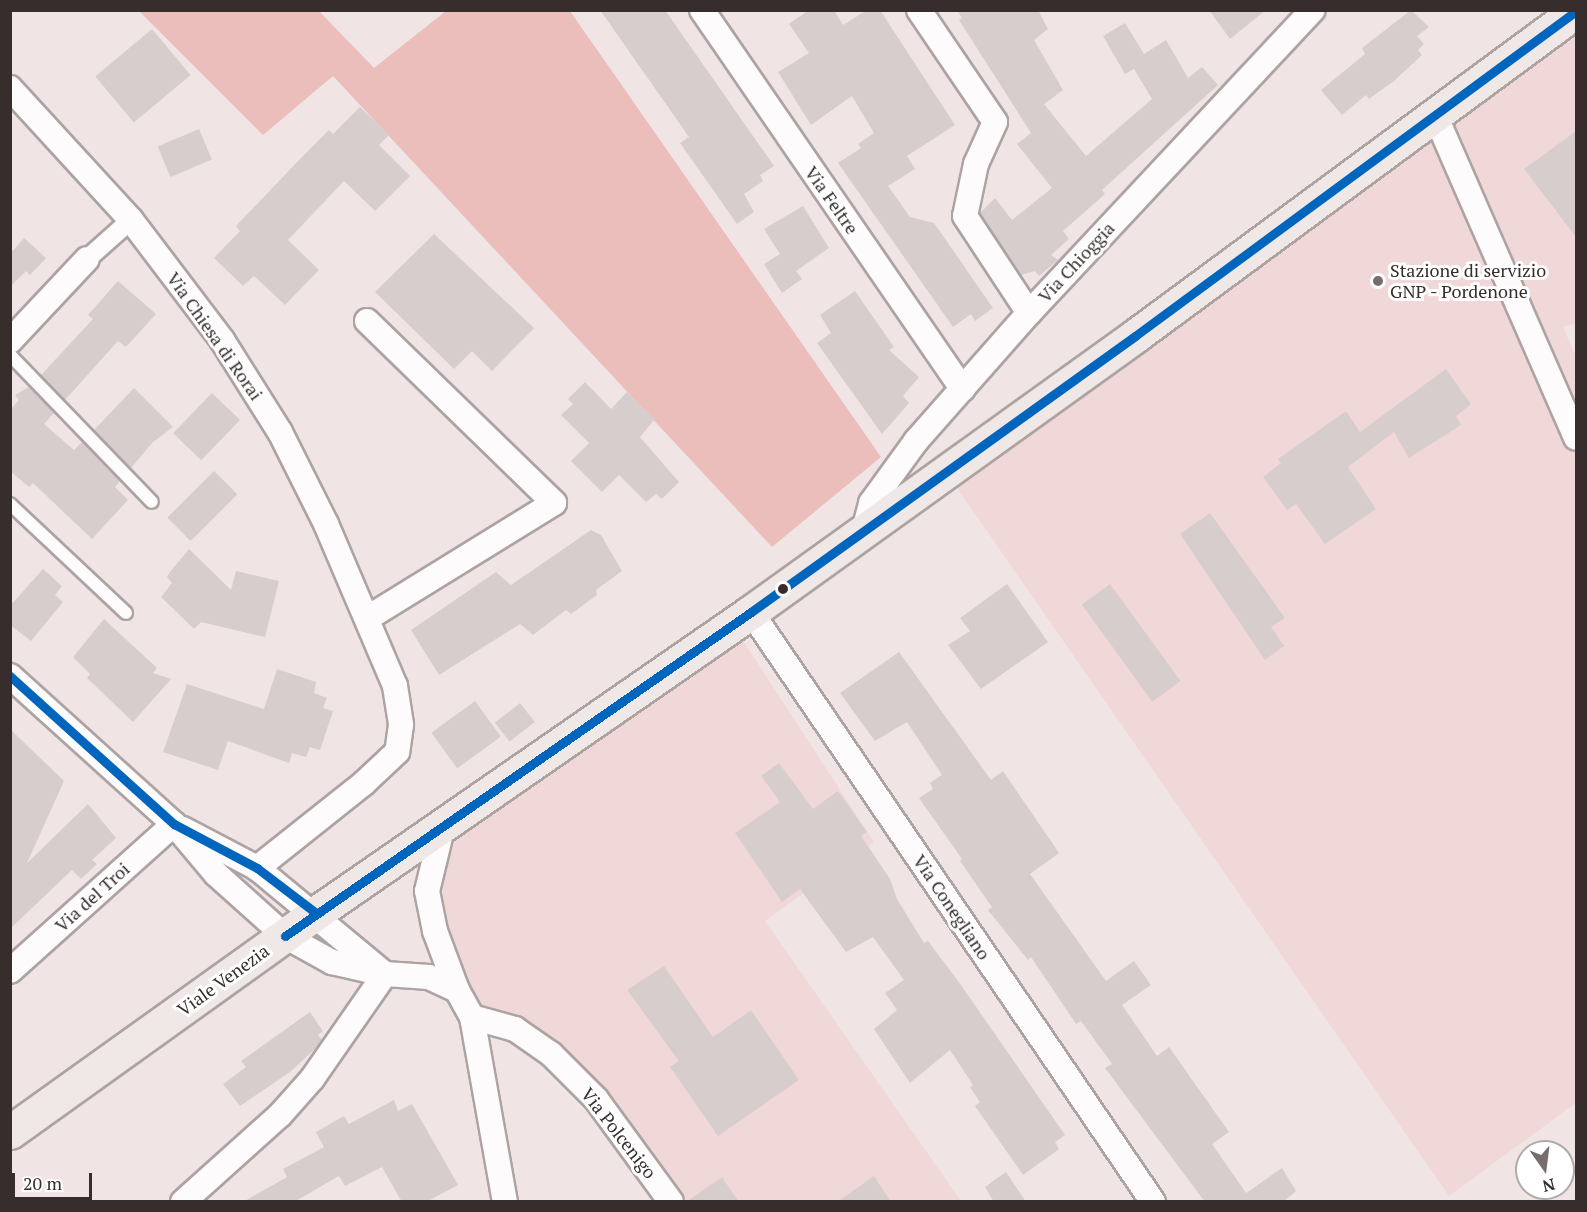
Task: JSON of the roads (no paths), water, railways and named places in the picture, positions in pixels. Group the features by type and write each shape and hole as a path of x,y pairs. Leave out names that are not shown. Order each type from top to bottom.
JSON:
{"main road":[{"name":"Viale Venezia","path":"10,1132 316,914 751,612 1435,116 1576,11"}],"street":[{"name":"Via Feltre","path":"702,10 962,389"},
{"path":"918,10 995,122 976,164 965,216 1029,313"},
{"name":"Via Chioggia","path":"864,530 871,503 916,441 1291,20 1312,10"},
{"name":"Via Chiesa di Rorai","path":"10,88 131,220 222,340 280,432 368,618 395,686 401,725 397,752 364,783 256,868"},
{"path":"10,103 34,112"},
{"path":"1435,116 1576,436"},
{"path":"10,341 87,259 131,220"},
{"path":"367,321 554,503 368,618"},
{"name":"Via Conegliano","path":"751,612 1154,1202"},
{"path":"10,676 174,824 216,874 285,936 332,962 385,974 429,977 457,990"},
{"path":"174,824 256,868 316,914 385,974"},
{"name":"Via del Troi","path":"10,971 174,824"},
{"path":"443,825 427,891 435,931 457,990 472,1017 505,1202"},
{"path":"183,1202 280,1115 312,1079 385,974"},
{"name":"Via Polcenigo","path":"472,1017 515,1029 551,1054 596,1099 671,1202"}],"lane":[{"path":"10,355 152,502"},
{"path":"10,504 126,613"}],"place":[{"name":"Stazione di servizio GNP - Pordenone","path":"1378,281"}]}
